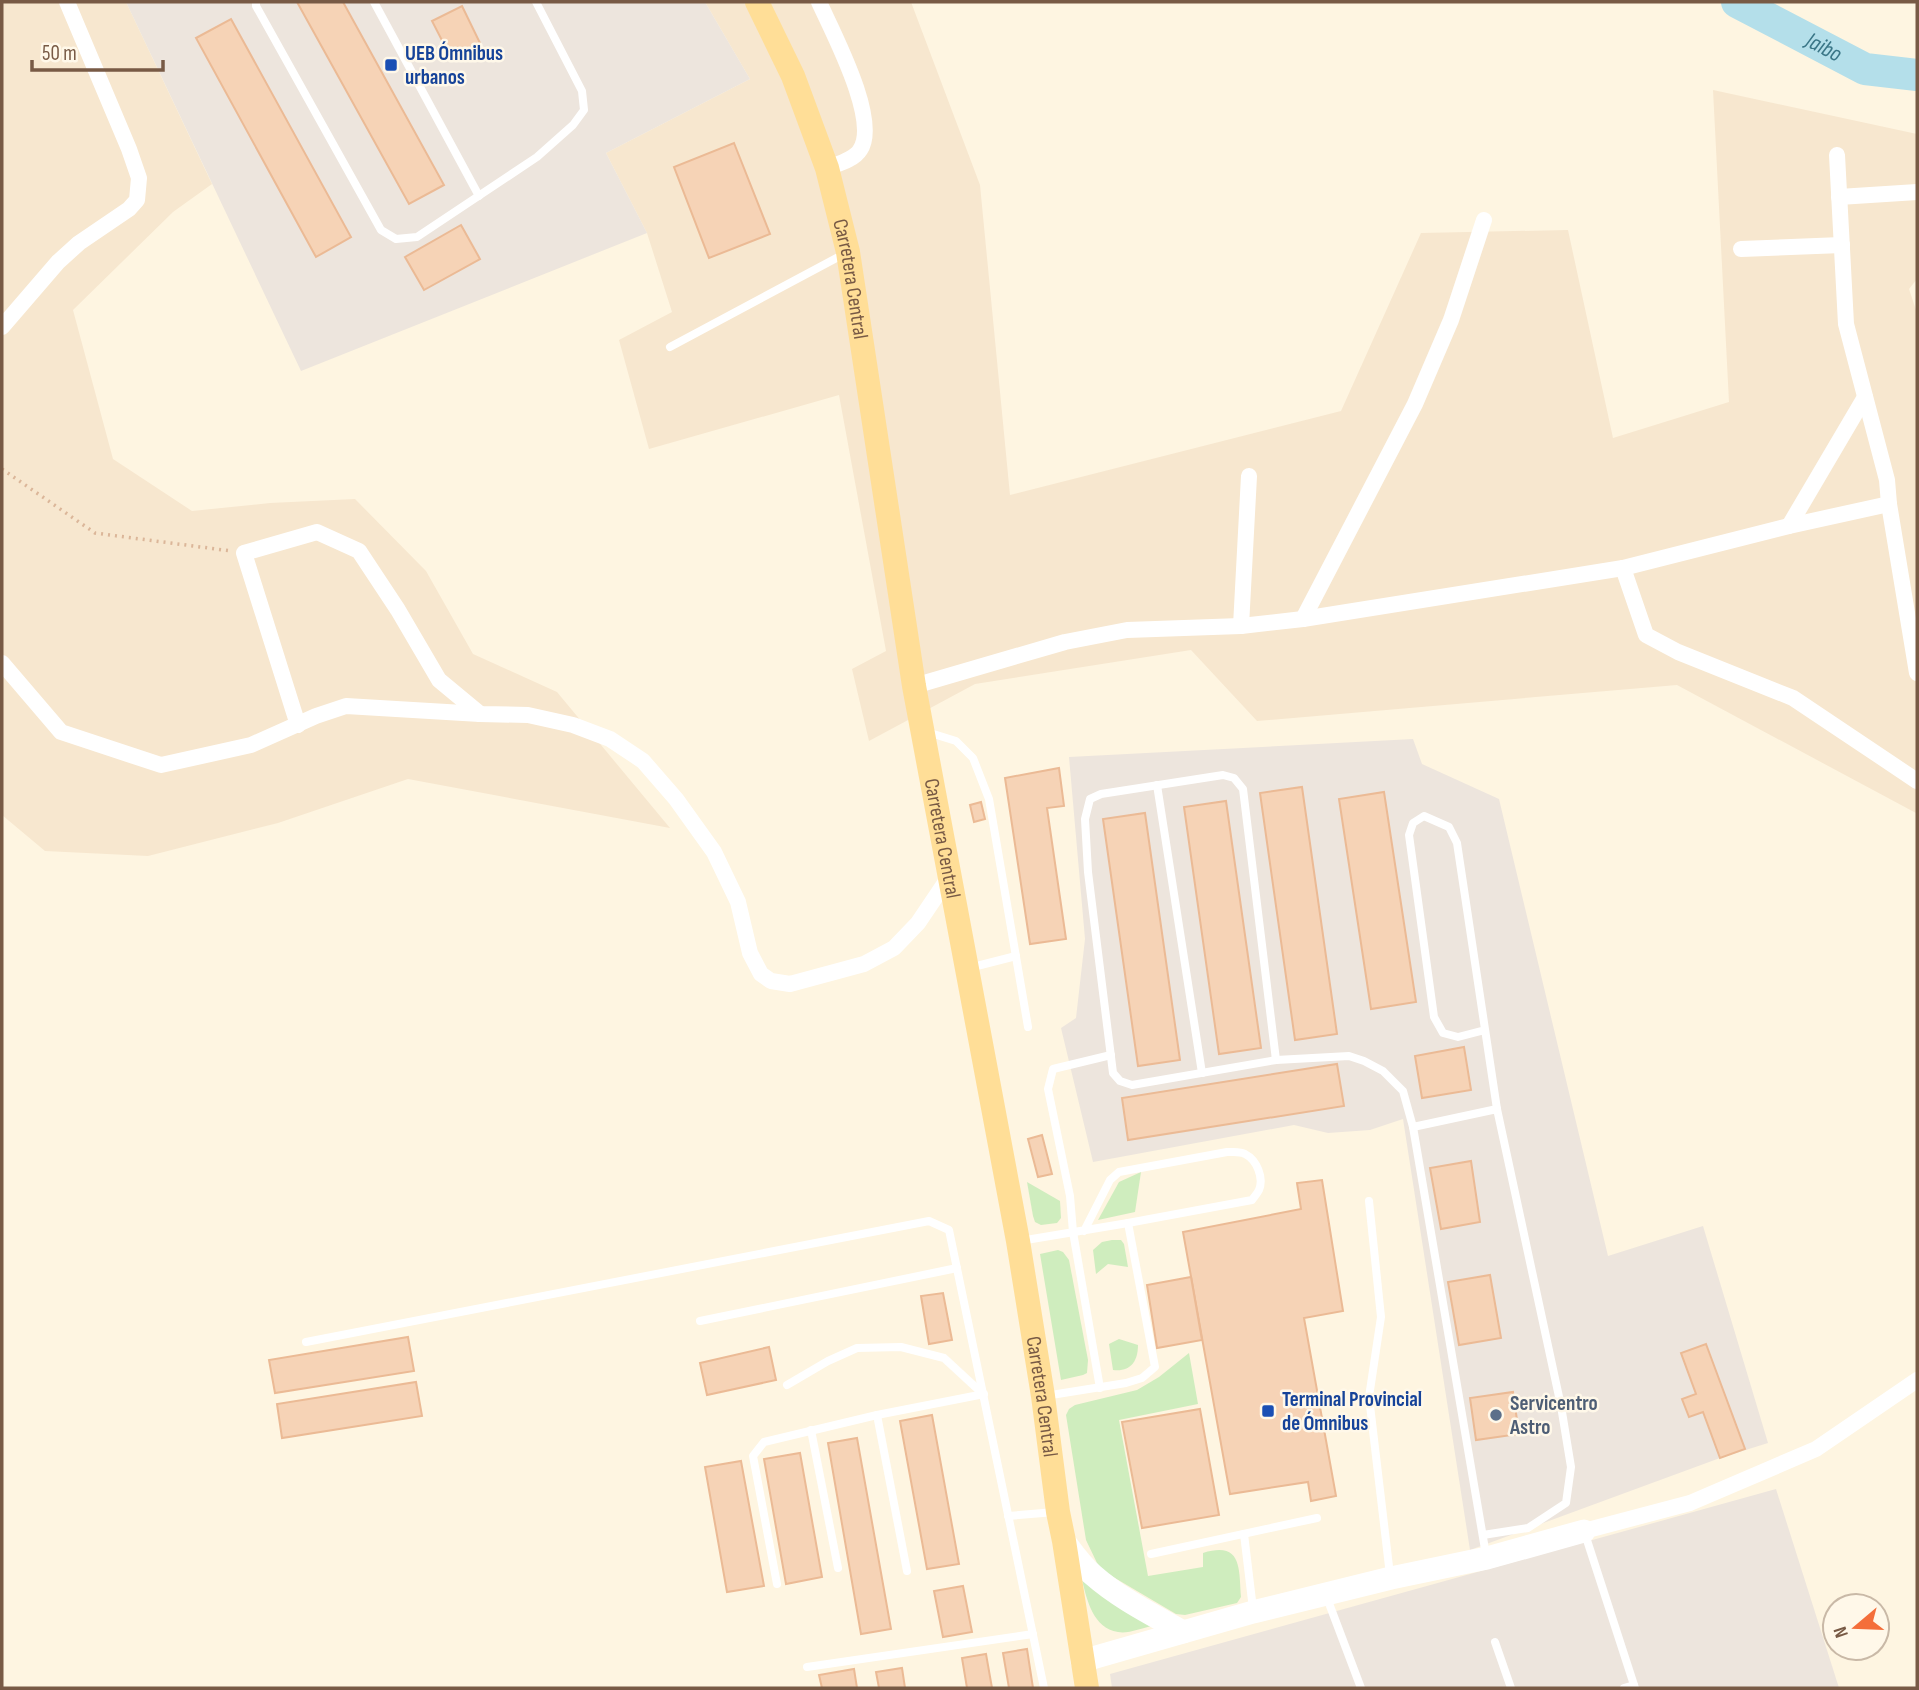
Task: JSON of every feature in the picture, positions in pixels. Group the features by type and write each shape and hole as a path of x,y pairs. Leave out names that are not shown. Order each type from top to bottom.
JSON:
{"main road":[{"name":"Carretera Central","path":"757,2 793,76 827,168 848,252 914,686 1018,1241 1087,1688"}],"street":[{"path":"819,2 860,95 866,132 861,150 854,157 827,168"},
{"path":"2,327 58,262 79,243 129,209 137,200 139,178 72,4"},
{"path":"1837,155 1846,324 1887,480 1917,673"},
{"path":"1839,197 1917,192"},
{"path":"1303,619 1415,404 1451,320 1484,220"},
{"path":"1741,249 1842,245"},
{"path":"1789,526 1865,397"},
{"path":"1241,626 1250,476"},
{"path":"914,686 1065,642 1127,630 1241,626 1303,619 1623,568 1889,504"},
{"path":"298,725 244,553 317,532 359,551 439,680 480,714"},
{"path":"1623,568 1646,635 1678,653 1793,698 1917,781"},
{"path":"2,663 61,732 161,765 251,745 316,716 346,706 528,715 573,725 610,739 643,761 676,799 713,852 738,902 750,953 761,974 771,981 790,984 864,964 894,948 918,923 949,877"},
{"path":"1082,1661 1253,1612 1487,1558 1690,1503 1816,1449 1917,1380"},
{"path":"1064,1541 1094,1576 1121,1596 1182,1632"}],"lane":[{"path":"256,2 381,230 396,239 417,237 537,157 573,125 584,110 582,91 536,2"},
{"path":"374,2 479,196"},
{"path":"670,347 848,252"},
{"path":"924,730 956,741 973,758 989,799 1028,1027"},
{"path":"1276,1060 1243,789 1234,778 1223,775 1101,794 1090,799 1085,819 1088,872 1113,1073 1120,1082 1132,1085 1276,1060 1349,1056 1383,1071 1403,1091 1413,1127 1487,1558"},
{"path":"1157,785 1202,1073"},
{"path":"1483,1535 1528,1528 1566,1503 1571,1467 1561,1406 1497,1109 1457,843 1449,827 1424,816 1413,823 1409,835 1434,1017 1443,1033 1458,1037 1485,1030"},
{"path":"966,969 1016,956"},
{"path":"1100,1388 1073,1232 1070,1196 1048,1089 1053,1069 1111,1055"},
{"path":"1413,1127 1497,1109"},
{"path":"1018,1241 1084,1231 1252,1200 1259,1189 1261,1178 1258,1168 1242,1152 1227,1152 1119,1172 1110,1180 1084,1231"},
{"path":"1369,1201 1381,1317 1369,1397 1391,1578"},
{"path":"306,1342 929,1221 949,1230 1044,1688"},
{"path":"1042,1396 1100,1388 1142,1378 1155,1367 1128,1223"},
{"path":"700,1321 957,1268"},
{"path":"787,1385 856,1348 901,1347 944,1358 984,1394"},
{"path":"777,1584 753,1456 764,1442 877,1415 984,1394"},
{"path":"877,1415 907,1571"},
{"path":"811,1430 838,1568"},
{"path":"1008,1516 1058,1512"},
{"path":"1151,1554 1317,1518"},
{"path":"1584,1531 1635,1686 1624,1688"},
{"path":"1244,1534 1253,1612"},
{"path":"1326,1595 1361,1688"},
{"path":"807,1667 1033,1634"},
{"path":"1495,1642 1511,1688"}],"path":[{"path":"2,469 95,533 244,553"}],"shaded area":[{"path":"2,2 126,2 212,184 173,212 73,310 113,459 192,511 270,503 355,499 426,571 473,654 557,692 670,828 408,779 278,823 148,856 45,851 2,815"},
{"path":"126,2 705,2 750,79 606,153 647,233 301,371"},
{"path":"705,2 911,2 980,185 1010,495 1341,411 1421,233 1568,230 1613,438 1729,402 1713,90 1917,134 1917,279 1909,289 1917,313 1917,816 1916,813 1677,685 1257,721 1191,650 975,684 869,741 852,669 886,651 839,395 649,449 619,340 672,312 647,233 606,153 750,79"},
{"path":"1413,739 1422,764 1499,799 1608,1256 1703,1226 1768,1443 1720,1458 1470,1550 1403,1119 1370,1130 1328,1133 1294,1125 1093,1162 1061,1028 1076,1018 1085,939 1069,757"},
{"path":"1776,1489 1821,1631 1821,1662 1831,1662 1839,1688 1112,1688 1110,1674"}],"green space":[{"path":"1141,1172 1135,1212 1098,1220 1119,1182"},
{"path":"1027,1182 1060,1201 1061,1218 1057,1223 1041,1225 1035,1222"},
{"path":"1121,1240 1124,1244 1128,1267 1108,1264 1096,1274 1093,1250 1102,1242"},
{"path":"1058,1250 1069,1260 1088,1360 1087,1373 1061,1380 1040,1254"},
{"path":"1119,1339 1138,1345 1138,1351 1132,1365 1113,1370 1109,1344"},
{"path":"1189,1353 1198,1404 1119,1420 1148,1576 1203,1567 1203,1553 1216,1550 1232,1554 1236,1560 1241,1597 1237,1603 1185,1615 1176,1614 1103,1571 1097,1563 1086,1540 1066,1415 1075,1405 1137,1390 1159,1377"},
{"path":"1082,1580 1152,1626 1131,1632 1109,1629 1092,1612"}],"building":[{"path":"297,2 343,2 444,185 409,204"},
{"path":"462,6 480,43 451,58 432,21"},
{"path":"231,19 351,237 316,257 196,38"},
{"path":"734,143 770,234 709,258 674,167"},
{"path":"461,225 480,259 424,290 405,257"},
{"path":"1059,768 1064,806 1047,808 1066,939 1030,944 1005,778"},
{"path":"1302,787 1337,1034 1295,1040 1260,793"},
{"path":"1384,792 1416,1002 1371,1009 1339,799"},
{"path":"1226,801 1261,1048 1219,1054 1184,807"},
{"path":"981,802 985,819 974,822 970,805"},
{"path":"1145,813 1180,1060 1138,1066 1103,819"},
{"path":"1464,1047 1471,1090 1422,1098 1415,1056"},
{"path":"1337,1064 1344,1106 1128,1140 1122,1098"},
{"path":"1042,1135 1052,1174 1038,1177 1028,1139"},
{"path":"1471,1161 1480,1222 1441,1229 1430,1168"},
{"name":"Terminal Provincial de Ómnibus","path":"1322,1180 1343,1311 1304,1318 1336,1496 1311,1501 1308,1482 1230,1494 1183,1232 1301,1209 1297,1183"},
{"path":"1490,1275 1501,1338 1459,1345 1448,1282"},
{"path":"1191,1277 1202,1340 1157,1348 1147,1285"},
{"path":"943,1293 952,1340 929,1344 921,1296"},
{"path":"408,1337 414,1371 275,1393 269,1360"},
{"path":"1706,1344 1745,1449 1720,1458 1703,1412 1689,1417 1682,1399 1696,1394 1681,1353"},
{"path":"769,1347 776,1380 707,1395 700,1363"},
{"path":"416,1382 422,1416 282,1438 277,1404"},
{"path":"1513,1392 1519,1434 1476,1440 1470,1398"},
{"path":"1200,1409 1219,1515 1142,1528 1122,1422"},
{"path":"932,1415 959,1564 927,1569 900,1421"},
{"path":"857,1438 891,1629 861,1634 828,1443"},
{"path":"800,1453 822,1577 786,1584 764,1459"},
{"path":"741,1461 764,1586 727,1592 705,1467"},
{"path":"963,1586 972,1632 943,1637 934,1591"},
{"path":"1027,1649 1033,1688 1009,1688 1003,1653"},
{"path":"986,1654 992,1688 967,1688 962,1658"},
{"path":"902,1668 905,1688 879,1688 876,1672"},
{"path":"854,1669 857,1688 822,1688 819,1675"}],"waterway":[{"name":"Jaibo","path":"1737,2 1865,69 1917,75"}],"place":[{"name":"UEB Ómnibus urbanos","path":"391,65"},
{"name":"Terminal Provincial de Ómnibus","path":"1268,1411"},
{"name":"Servicentro Astro","path":"1496,1415"}]}
